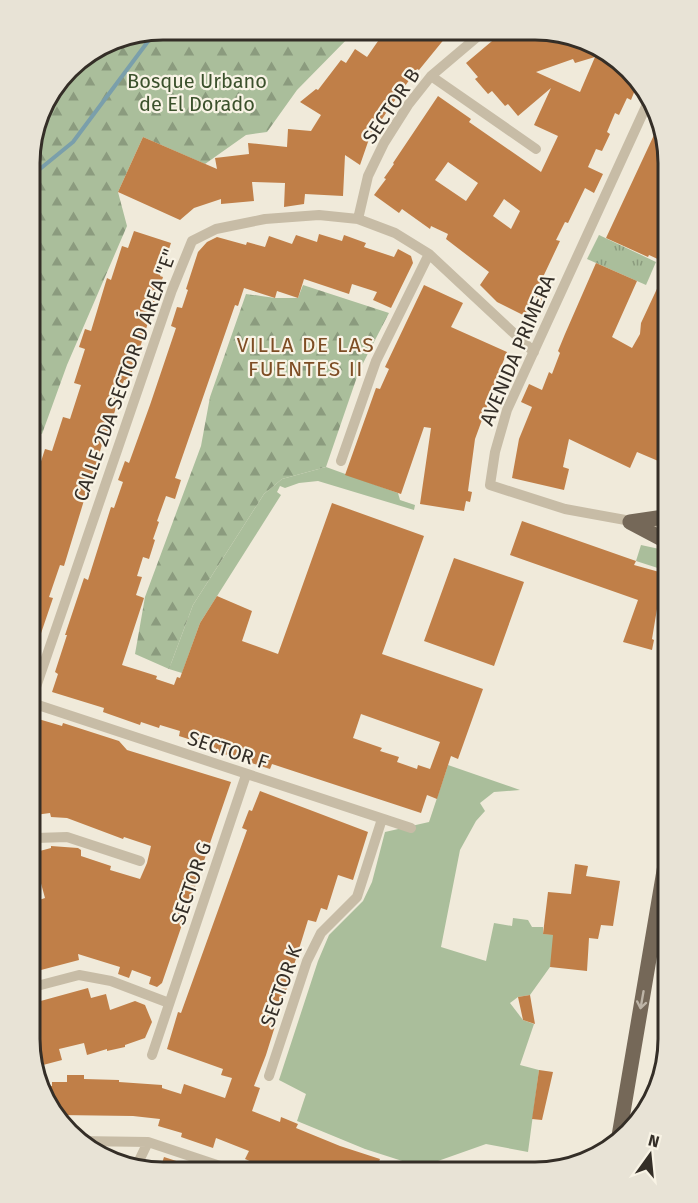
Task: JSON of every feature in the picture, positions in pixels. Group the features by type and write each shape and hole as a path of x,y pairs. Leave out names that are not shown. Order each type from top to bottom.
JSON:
{"main road":[{"path":"630,522 658,518"},
{"path":"630,522 658,537"},
{"path":"621,1126 657,912"}],"street":[{"name":"SECTOR B","path":"358,219 368,177 384,143 408,105 431,76 474,40"},
{"path":"431,76 536,149"},
{"name":"AVENIDA PRIMERA","path":"645,109 507,410 495,452 490,485 565,510 658,526"},
{"name":"CALLE 2DA SECTOR D ÁREA \"E\"","path":"40,675 172,290 192,241 216,229 265,219 319,215 358,219 395,233 429,254 534,352"},
{"path":"341,461 376,361 429,254"},
{"name":"SECTOR F","path":"40,706 411,828"},
{"name":"SECTOR G","path":"152,1055 246,775"},
{"name":"SECTOR K","path":"269,1076 307,961 321,933 357,897 382,819"},
{"path":"40,838 67,837 140,861"},
{"path":"40,985 79,975 111,981 169,1003"},
{"path":"94,1141 148,1142 208,1162"},
{"path":"140,1159 148,1142"}],"green space":[{"name":"Bosque Urbano de El Dorado","path":"164,40 346,40 297,90 267,132 246,135 205,164 143,137 118,192 127,226 67,365 42,434 40,433 40,164 47,124 61,95 89,66 109,53 132,45"},
{"path":"599,235 656,262 646,285 587,259"},
{"path":"303,285 389,313 359,371 326,467 282,479 264,494 193,605 169,669 135,654 145,597 201,446 210,397 246,294 298,298"},
{"path":"326,467 398,493 400,500 415,505 414,510 318,481 299,483 285,488 280,486 277,492 281,495 200,623 182,673 169,669 193,605 264,494 282,479"},
{"path":"641,545 658,549 658,568 636,561"},
{"path":"448,765 520,790 494,792 480,803 485,811 476,821 460,850 441,947 486,961 494,923 512,926 513,918 528,920 532,927 543,927 543,934 560,935 550,967 530,995 518,997 510,1003 523,1020 534,1024 520,1065 539,1070 528,1152 486,1144 435,1162 405,1162 365,1149 297,1121 306,1094 279,1080 318,961 329,935 363,901 372,882 385,832 429,822"}],"building":[{"path":"379,40 443,40 419,70 417,69 386,113 369,139 360,165 345,155 343,196 305,194 304,204 284,207 285,183 252,182 254,201 221,204 221,199 194,208 180,220 118,192 143,137 217,169 215,158 249,154 248,143 287,147 288,129 311,131 321,115 300,102 316,89 318,90 341,60 346,63 355,49 367,57"},
{"path":"493,40 534,40 558,43 589,53 603,61 634,92 631,100 627,98 619,115 615,113 607,132 610,134 602,151 596,149 588,167 603,174 594,193 585,188 568,223 565,222 556,240 560,241 535,294 543,298 533,320 497,302 480,285 489,272 446,239 448,234 431,226 430,229 402,209 399,213 374,195 438,96 471,119 469,122 541,172 558,136 534,125 551,88 518,116 508,104 505,106 492,91 488,94 475,79 478,77 466,63","holes":["595,57 580,92 536,72 573,59 575,63","448,162 478,183 466,201 435,180","504,199 520,211 511,229 493,216"]},
{"path":"654,135 658,164 658,259 606,238"},
{"path":"134,231 171,243 160,276 163,277 129,381 124,380 109,431 106,431 92,485 89,484 64,566 60,565 49,597 53,598 40,636 40,465 45,449 52,451 63,417 70,419 81,385 74,383 85,349 79,347 85,329 91,331 107,278 111,280 122,246 128,248"},
{"path":"319,234 342,241 344,235 366,243 364,247 394,257 398,249 411,256 413,263 391,308 373,300 377,292 352,284 349,294 304,279 298,298 277,291 275,298 244,288 238,306 235,305 175,478 181,480 175,499 166,496 157,521 159,522 149,559 143,557 137,576 142,577 136,595 144,598 122,665 157,676 156,679 174,685 177,677 180,678 200,623 217,596 252,611 242,641 278,654 332,503 424,536 382,654 483,689 458,759 451,756 437,799 427,795 421,813 272,764 270,769 215,751 216,748 179,736 180,731 141,722 140,725 103,712 104,708 52,692 58,674 55,672 67,635 65,635 84,578 88,580 111,507 114,508 123,482 118,480 125,461 129,463 150,405 176,328 171,326 177,307 182,308 198,252 207,242 217,237 246,245 247,242 265,247 269,236 292,244 296,235 317,242","holes":["361,714 440,742 430,769 418,765 417,769 397,762 399,757 380,751 382,748 353,738"]},
{"path":"596,263 637,281 612,337 632,348 640,334 641,323 658,287 658,461 637,452 630,468 569,439 563,467 569,469 564,490 512,478 519,439 532,407 521,402 529,384 542,390 549,372 552,374 560,353 558,351"},
{"path":"424,285 463,303 451,327 507,352 475,439 468,491 472,492 470,502 466,501 464,511 420,504 431,428 424,427 401,494 345,475 376,388 380,389 389,369 385,367"},
{"path":"522,521 636,561 634,565 658,571 657,606 652,650 623,642 638,600 510,555"},
{"path":"454,558 524,582 494,666 424,641"},
{"path":"40,719 62,726 63,723 119,741 127,750 231,782 162,983 157,987 149,984 151,977 132,970 129,978 118,974 120,967 78,954 79,960 41,970 40,900 45,898 40,880 40,851 51,848 51,846 78,848 81,850 81,856 111,866 110,870 140,879 151,846 124,837 123,839 67,818 51,817 50,813 40,814"},
{"path":"260,791 368,832 353,880 338,875 327,910 321,908 316,922 308,920 266,1055 254,1086 260,1088 252,1111 280,1122 281,1117 298,1124 296,1128 380,1159 379,1162 252,1162 245,1159 249,1151 216,1138 213,1148 181,1137 182,1133 158,1126 160,1119 133,1116 67,1115 50,1086 52,1086 52,1082 67,1082 67,1075 84,1075 84,1079 162,1085 162,1088 181,1094 184,1084 225,1098 232,1078 221,1075 223,1069 167,1049 178,1012 181,1013 247,830 242,828 249,810 252,811"},
{"path":"575,864 588,866 586,876 620,881 613,926 601,925 598,939 589,938 587,971 550,967 553,935 543,934 548,892 571,894"},
{"path":"88,988 91,998 106,994 110,1010 135,1001 145,1005 152,1022 145,1038 125,1045 125,1047 87,1055 84,1043 59,1049 62,1060 43,1065 40,1039 40,1001"},
{"path":"530,995 535,1024 523,1020 518,997"},
{"path":"539,1070 553,1072 542,1120 532,1119"},
{"path":"164,1157 179,1162 164,1162"}],"waterway":[{"path":"40,169 73,142 147,42"}],"district":[{"name":"VILLA DE LAS FUENTES II","path":"306,357"}]}
